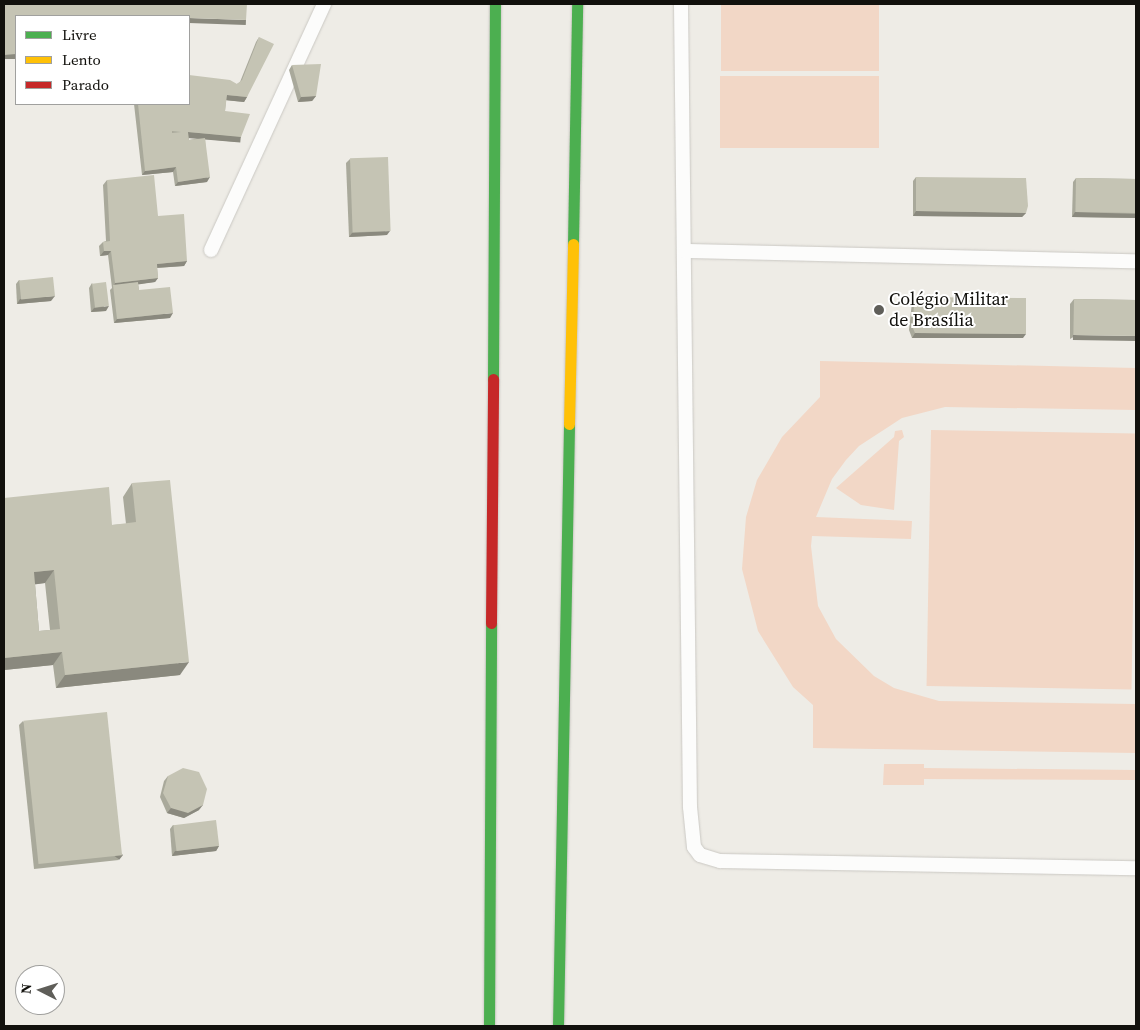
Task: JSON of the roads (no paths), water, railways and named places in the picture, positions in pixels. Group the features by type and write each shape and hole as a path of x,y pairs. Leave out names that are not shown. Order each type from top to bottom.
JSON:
{"street":[{"path":"489,1026 495,4"},
{"path":"558,1026 577,4"}],"lane":[{"path":"211,250 324,4"},
{"path":"681,4 690,807 694,847 700,855 720,861 1136,868"},
{"path":"684,251 1136,261"}],"place":[{"name":"Colégio Militar de Brasília","path":"879,310"}]}
